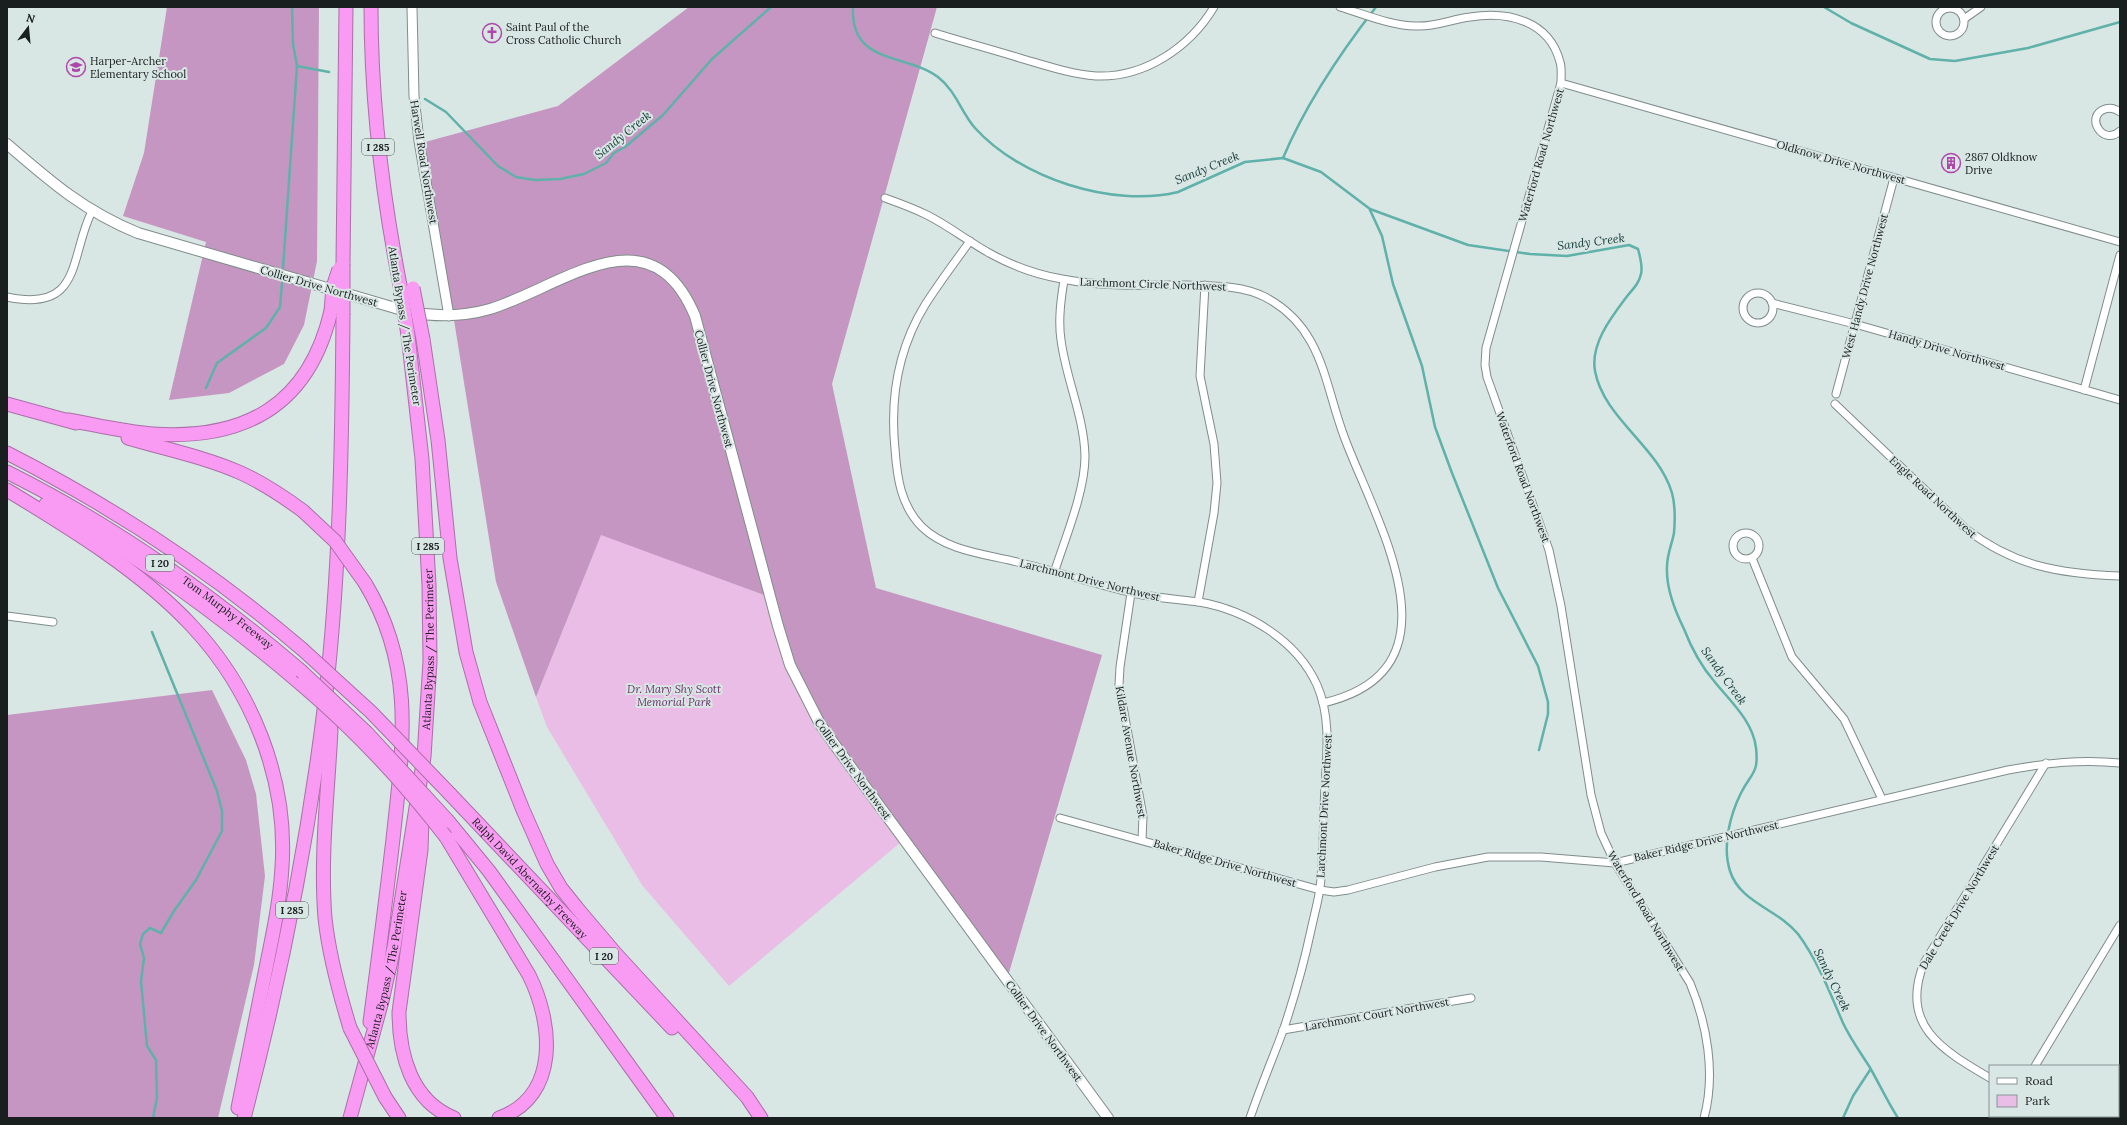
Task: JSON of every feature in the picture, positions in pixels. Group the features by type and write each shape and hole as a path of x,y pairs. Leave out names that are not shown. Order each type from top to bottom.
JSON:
{"highway":[{"path":"68,420 130,431 171,435 210,432 243,424 277,404 302,378 319,349 337,313 333,287 342,261 346,7"},
{"name":"Atlanta Bypass / The Perimeter","path":"350,1118 382,1001 394,947 424,757 430,661 429,584 422,459 408,335 407,286 393,250 376,136 371,48 371,7"},
{"path":"407,286 423,339 438,440 450,558 466,652 480,702 523,810 547,864 569,898 616,954 747,1096 760,1118"},
{"name":"I 285","path":"244,1118 272,1007 296,888 325,699 340,506 337,313"},
{"path":"7,404 68,420 221,465 259,482 303,511 335,541 365,583 378,608 391,640 399,676 403,724 385,911 363,1073"},
{"name":"Tom Murphy Freeway","path":"7,453 86,496 177,552 257,611 302,649 371,712 450,794"},
{"name":"Tom Murphy Freeway","path":"7,472 59,500 153,558 226,610 301,678"},
{"path":"7,484 72,518 134,557 226,622 301,678 408,791 446,837 528,975 538,995 546,1024 546,1056 539,1081 522,1105 498,1118"},
{"path":"7,490 108,555 191,624 214,651 238,688 251,712 266,749 279,798 282,838 282,867 276,918 236,1118"},
{"name":"I 20","path":"301,678 367,733 448,821 489,871 667,1118"},
{"path":"325,699 331,730 324,872 325,919 334,971 350,1028 385,1097 399,1118"},
{"path":"424,757 421,850 399,1012 399,1031 406,1062 417,1087 434,1107 454,1118"},
{"name":"Ralph David Abernathy Freeway","path":"450,794 760,1118"}],"main road":[{"name":"Collier Drive Northwest","path":"7,144 55,185 92,211 138,233 409,312 428,316 449,316 491,308 585,268 612,262 633,261 645,263 659,269 680,286 687,297 695,316 778,626 799,685 820,724 1108,1118"}],"street":[{"name":"Harwell Road Northwest","path":"412,7 414,96 419,140 449,316"},
{"path":"935,33 1071,73 1098,76 1123,73 1160,60 1190,39 1214,7"},
{"name":"Waterford Road Northwest","path":"1340,7 1401,25 1416,26 1431,26 1470,17 1492,15 1520,18 1539,28 1552,43 1560,62 1561,83 1486,348 1485,365 1487,377 1549,550 1561,606 1591,795 1601,833 1615,863 1690,983 1697,1000 1704,1026 1709,1060 1709,1092 1704,1118"},
{"path":"1964,19 1955,9 1946,9 1938,14 1937,27 1943,34 1952,36 1960,32 1964,19 1981,7"},
{"name":"Oldknow Drive Northwest","path":"1561,83 2120,242"},
{"path":"2120,112 2113,108 2104,109 2095,120 2098,130 2105,135 2113,135 2120,131"},
{"name":"West Handy Drive Northwest","path":"1836,394 1894,178"},
{"name":"Larchmont Circle Northwest","path":"885,198 927,215 1014,265 1064,280 1101,284 1236,288 1264,297 1289,313 1309,335 1321,360 1345,438 1378,518 1392,558 1404,611 1402,633 1395,653 1382,672 1365,688 1344,698 1323,703"},
{"path":"7,297 30,301 42,299 61,289 69,280 75,266 84,226 92,211"},
{"name":"Larchmont Drive Northwest","path":"970,241 925,306 909,336 895,388 893,425 896,473 906,505 923,528 948,544 964,550 1055,570 1131,593 1158,598 1198,602 1218,606 1238,614 1283,641 1308,669 1323,703 1327,735 1320,890 1302,971 1283,1030 1250,1118"},
{"path":"2084,390 2120,255"},
{"path":"1055,570 1078,497 1085,457 1079,412 1061,340 1060,312 1064,280"},
{"path":"1198,602 1214,513 1217,483 1214,444 1200,376 1205,286"},
{"name":"Handy Drive Northwest","path":"1772,303 1772,313 1770,317 1762,323 1752,322 1743,312 1744,302 1747,297 1756,293 1766,295 1772,303 1855,324 2120,400"},
{"name":"Engle Road Northwest","path":"1835,404 1966,529 2000,552 2035,566 2092,575 2120,576"},
{"path":"1752,558 1792,657 1844,719 1882,799"},
{"name":"Kildare Avenue Northwest","path":"1131,593 1120,667 1119,685 1144,816 1142,840"},
{"path":"7,616 53,622"},
{"name":"Baker Ridge Drive Northwest","path":"1060,818 1320,890 1334,892 1348,890 1435,866 1488,857 1541,857 1615,863 2008,770 2046,763 2082,760 2120,762"},
{"name":"Dale Creek Drive Northwest","path":"1989,1077 1934,1040 1920,1018 1916,990 1924,963 2046,763"},
{"path":"2036,1065 2120,925"},
{"name":"Larchmont Court Northwest","path":"1283,1030 1471,998"}],"green space":[{"name":"Dr. Mary Shy Scott Memorial Park","path":"601,534 772,598 901,842 729,986 642,885 547,727 536,697"}],"shaded area":[{"path":"167,7 319,7 317,261 304,325 284,364 229,393 169,400 206,242 123,216 144,153"},
{"path":"689,7 937,7 832,384 876,588 1102,655 1006,983 818,727 772,598 601,535 536,697 496,582 454,320 429,202 425,142 558,106"},
{"path":"212,690 246,760 256,794 265,876 254,965 218,1118 7,1118 7,715"}],"waterway":[{"path":"283,268 297,66 293,44 292,7"},
{"name":"Sandy Creek","path":"425,99 446,112 498,166 516,177 535,180 560,179 584,174 606,163 614,153 625,147 663,115 712,59 771,7"},
{"name":"Sandy Creek","path":"853,7 854,26 861,39 870,48 882,55 925,69 938,77 954,95 970,122 994,146 1016,161 1069,185 1097,192 1125,196 1152,196 1178,192 1245,162 1283,158 1321,172 1370,209 1468,245 1530,254 1567,256 1629,245 1638,249 1642,271 1640,277 1636,285 1610,320 1599,340 1594,361 1595,371 1600,388 1609,404 1644,446 1665,476 1673,497 1675,518 1674,533 1667,562 1668,583 1674,607 1690,643 1701,663 1746,720 1754,738 1757,757 1755,768 1737,802 1728,831 1727,851 1730,871 1735,882 1742,891 1790,925 1805,944 1823,977 1846,1029 1898,1118"},
{"path":"1283,158 1313,99 1350,42 1376,7"},
{"path":"1824,7 1851,23 1930,59 1955,61 2028,48 2120,22"},
{"name":"Sandy Creek","path":"297,66 329,72"},
{"path":"1370,210 1382,236 1393,284 1422,366 1435,427 1498,588 1538,666 1548,702 1548,714 1539,750"},
{"path":"206,388 217,363 266,328 280,307 282,283"},
{"path":"152,632 217,791 222,811 222,831 196,880 174,911 161,933 150,928 143,934 140,944 144,958 141,981 147,1046 156,1060 157,1098 153,1118"},
{"name":"Sandy Creek","path":"1843,1118 1853,1096 1870,1070"}],"place":[{"name":"Saint Paul of the Cross Catholic Church","path":"492,33"},
{"name":"Harper-Archer Elementary School","path":"76,67"},
{"name":"2867 Oldknow Drive","path":"1951,163"}]}
